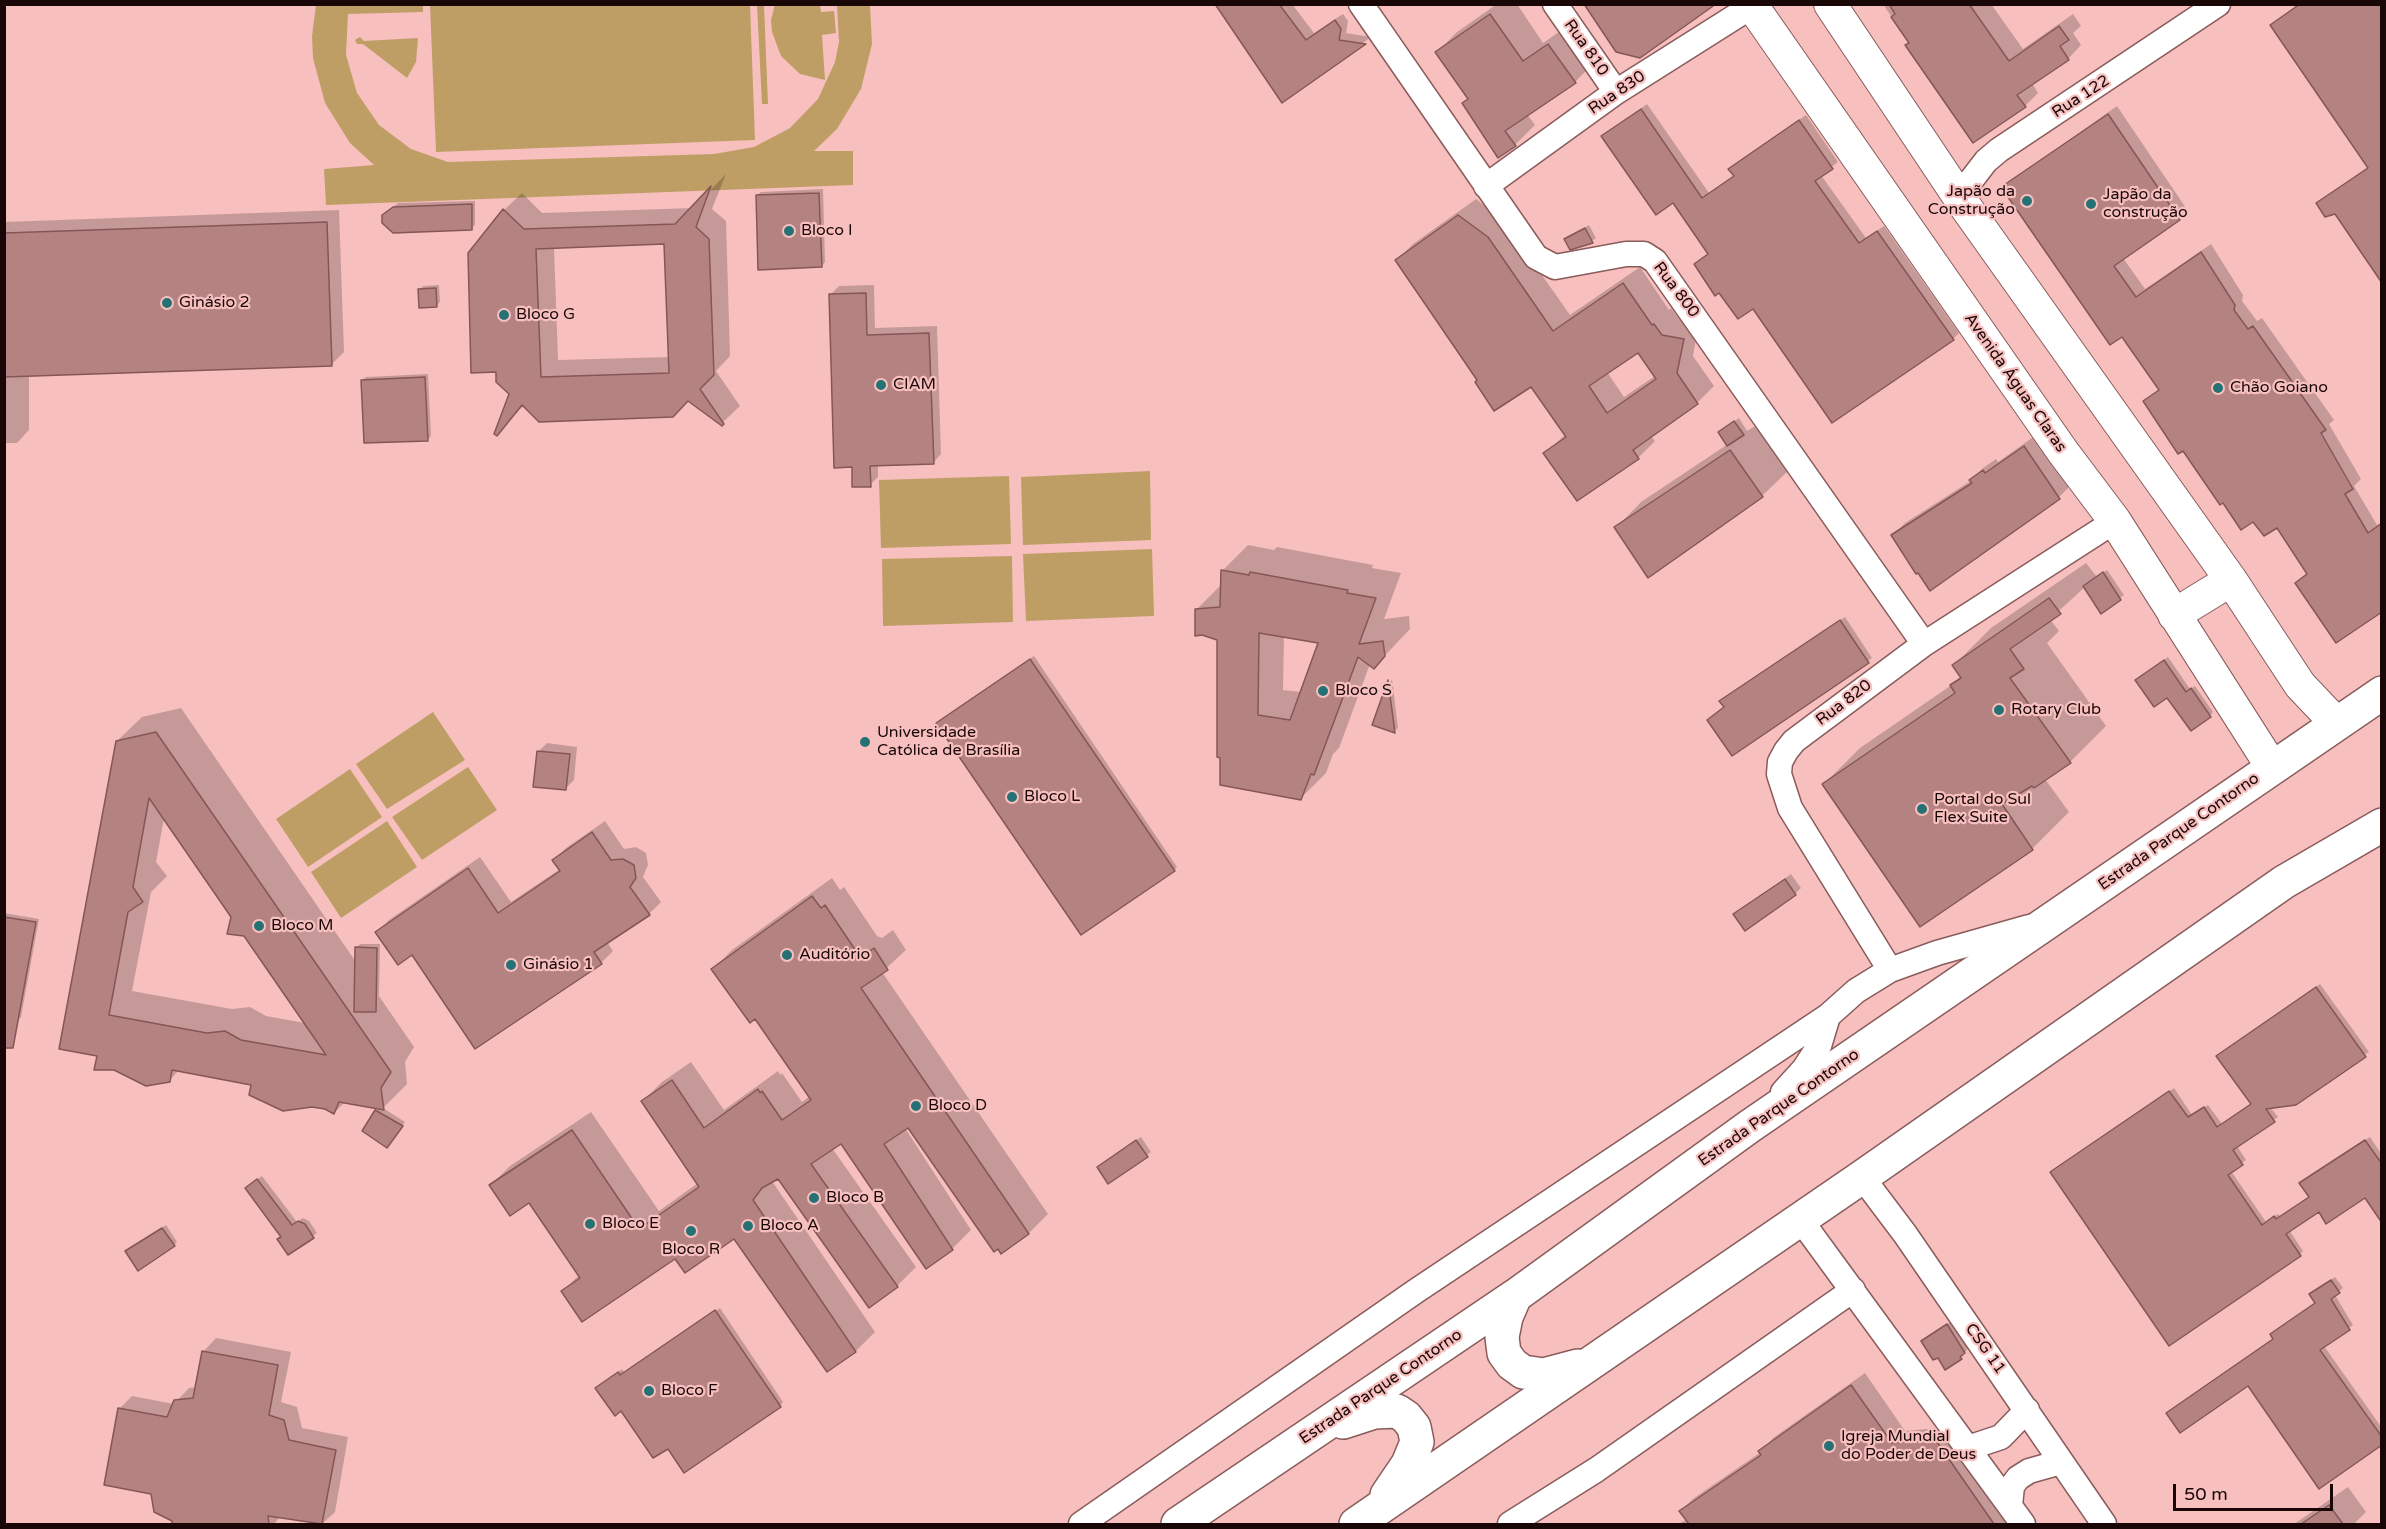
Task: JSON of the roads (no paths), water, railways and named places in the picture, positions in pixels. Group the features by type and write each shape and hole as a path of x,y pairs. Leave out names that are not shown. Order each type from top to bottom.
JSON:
{"highway":[{"name":"Estrada Parque Contorno","path":"1178,1524 1515,1296 1750,1126 2382,693"},
{"path":"1365,1518 1862,1177 2284,882 2378,836"},
{"path":"1515,1296 1502,1336 1504,1353 1512,1364 1523,1372 1544,1375 1586,1365"},
{"path":"1318,1431 1374,1412 1396,1411 1406,1417 1414,1428 1417,1442 1408,1464 1365,1518"}],"main road":[{"path":"1830,4 1965,206 2231,580 2300,685 2336,723"},
{"name":"Avenida Águas Claras","path":"1751,5 2063,452 2115,520 2272,767"},
{"path":"2174,615 2231,580"}],"street":[{"name":"Rua 800","path":"1361,4 1536,257 1545,264 1565,267 1636,253 1655,261 1924,644"},
{"name":"Rua 810","path":"1555,4 1616,92"},
{"name":"Rua 122","path":"1965,206 1969,183 1986,161 1999,150 2218,4"},
{"name":"Rua 830","path":"1486,186 1616,92 1751,5"},
{"name":"Rua 820","path":"1890,970 1790,808 1782,788 1780,768 1786,751 1794,741 1924,644 2115,520"},
{"path":"1081,1524 1416,1291 1828,1017 1856,991 1890,970 1937,953 2052,921"},
{"path":"1750,1126 1804,1069 1819,1046 1828,1017"},
{"name":"CSG 11","path":"1862,1177 2027,1410 2104,1524"},
{"path":"1800,1219 2016,1515"},
{"path":"1510,1524 1596,1470 1853,1290"},
{"path":"1968,1448 2001,1437 2027,1410"},
{"path":"2016,1515 2012,1486 2018,1478 2029,1471 2061,1462"}],"place":[{"name":"Japão da Construção","path":"2027,201"},
{"name":"Japão da construção","path":"2091,204"},
{"name":"Bloco I","path":"789,231"},
{"name":"Ginásio 2","path":"167,303"},
{"name":"Bloco G","path":"504,315"},
{"name":"CIAM","path":"881,385"},
{"name":"Chão Goiano","path":"2218,388"},
{"name":"Bloco S","path":"1323,691"},
{"name":"Rotary Club","path":"1999,710"},
{"name":"Universidade Católica de Brasília","path":"865,742"},
{"name":"Bloco L","path":"1012,797"},
{"name":"Portal do Sul Flex Suite","path":"1922,809"},
{"name":"Bloco M","path":"259,926"},
{"name":"Auditório","path":"787,955"},
{"name":"Ginásio 1","path":"511,965"},
{"name":"Bloco D","path":"916,1106"},
{"name":"Bloco B","path":"814,1198"},
{"name":"Bloco E","path":"590,1224"},
{"name":"Bloco A","path":"748,1226"},
{"name":"Bloco R","path":"691,1231"},
{"name":"Bloco F","path":"649,1391"},
{"name":"Igreja Mundial do Poder de Deus","path":"1829,1446"}]}
